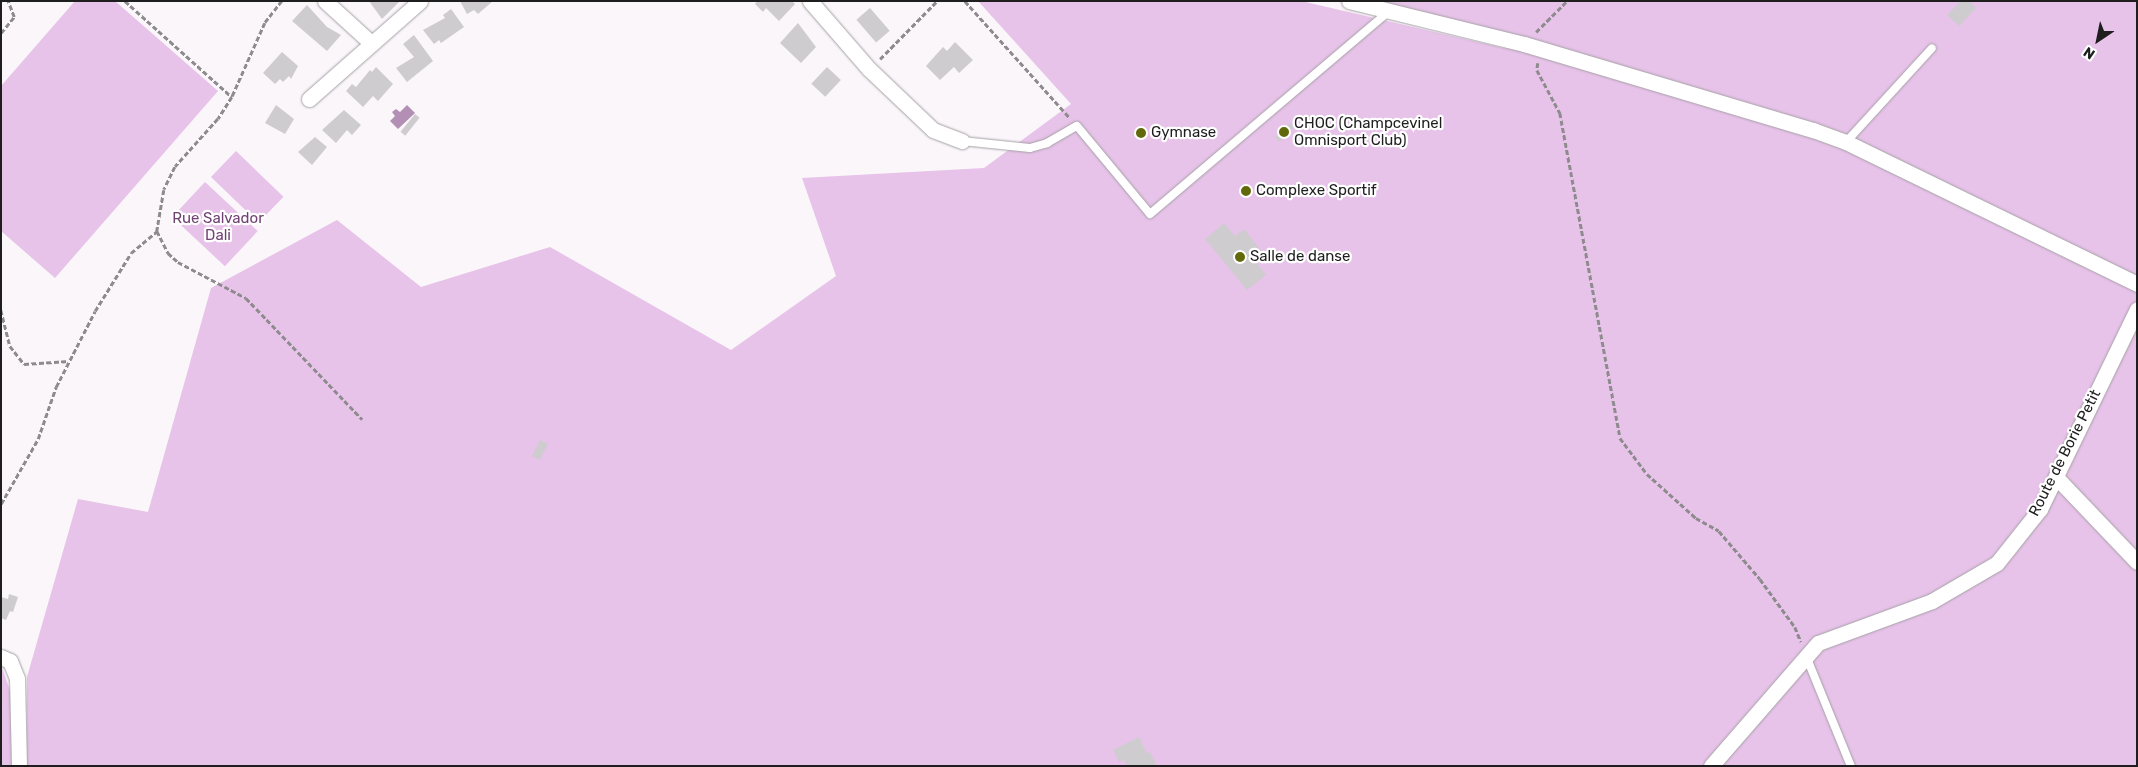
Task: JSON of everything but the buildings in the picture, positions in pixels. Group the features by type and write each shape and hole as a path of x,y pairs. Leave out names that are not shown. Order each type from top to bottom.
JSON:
{"street":[{"path":"325,1 371,43"},
{"path":"309,99 420,1"},
{"path":"810,1 870,69 933,130 962,141"},
{"path":"1349,1 1524,44 1846,142 2137,284"},
{"name":"Route de Borie Petit","path":"1711,766 1818,643 1932,601 1997,563 2040,509 2137,310"},
{"path":"2056,477 2137,562"},
{"path":"1,657 10,661 17,678 19,766"}],"lane":[{"path":"962,141 1030,148 1048,143 1077,126 1150,214 1390,10"},
{"path":"1846,142 1932,48"},
{"path":"1806,655 1850,766"}],"path":[{"path":"1,33 14,17 8,1"},
{"path":"125,1 232,97"},
{"path":"282,1 251,49 232,97 218,119 175,167 164,190 157,231 168,254 178,262 246,298 362,419"},
{"path":"870,69 937,1"},
{"path":"965,1 1077,126"},
{"path":"1524,44 1566,1"},
{"path":"1540,49 1537,70 1560,113 1620,438 1647,474 1696,518 1719,532 1760,579 1795,626 1806,655"},
{"path":"1,504 38,439 69,361 131,253 157,231"},
{"path":"1,310 10,346 24,364 69,361"}],"green space":[{"path":"75,1 115,1 218,91 55,278 1,231 1,86"},
{"path":"978,1 1301,1 1508,49 1371,1 2137,1 2137,766 26,766 27,677 78,499 148,512 211,288 337,220 421,287 550,247 731,350 836,276 802,178 984,168 1071,104"},
{"path":"236,151 283,197 258,223 211,177"},
{"name":"Rue Salvador Dali","path":"205,182 258,231 225,266 172,217"},
{"path":"1,665 12,696 13,766 1,766"}],"shaded area":[{"path":"407,105 415,113 398,129 390,121 395,116 392,112 396,109 400,112"}],"place":[{"name":"CHOC (Champcevinel Omnisport Club)","path":"1284,132"},
{"name":"Gymnase","path":"1141,133"},
{"name":"Complexe Sportif","path":"1246,191"},
{"name":"Salle de danse","path":"1240,257"}]}
